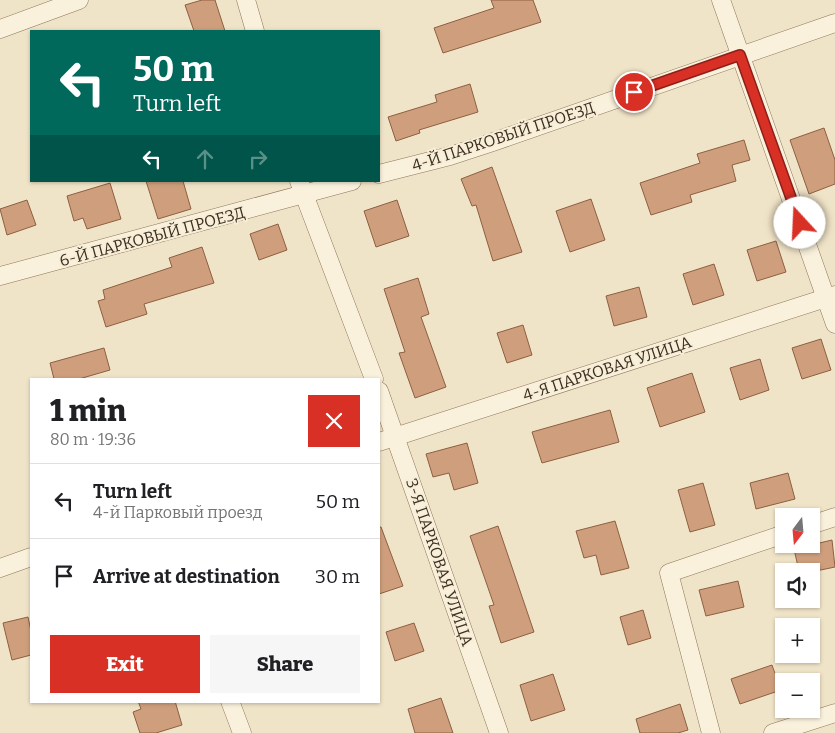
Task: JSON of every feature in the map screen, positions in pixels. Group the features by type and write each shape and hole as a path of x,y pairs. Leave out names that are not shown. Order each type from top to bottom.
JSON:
{"street":[{"path":"0,29 79,0"},
{"path":"246,0 255,30"},
{"path":"721,0 831,296 835,324"},
{"name":"4-Й ПАРКОВЫЙ ПРОЕЗД","path":"380,174 475,148 835,23"},
{"path":"345,182 301,188 374,378"},
{"name":"6-Й ПАРКОВЫЙ ПРОЕЗД","path":"0,276 301,188"},
{"name":"4-Я ПАРКОВАЯ УЛИЦА","path":"380,442 831,296"},
{"name":"3-Я ПАРКОВАЯ УЛИЦА","path":"380,394 499,733"},
{"path":"820,522 835,517"},
{"path":"711,733 669,573 775,537"},
{"path":"0,568 30,557"},
{"path":"231,703 242,733"},
{"path":"773,733 835,712"}],"building":[{"path":"202,0 215,0 225,30 194,30 185,5"},
{"path":"491,0 533,0 541,22 443,53 434,28 494,8"},
{"path":"470,84 478,112 419,130 420,133 396,141 388,117 437,102 435,95"},
{"path":"824,128 835,160 835,184 809,194 790,140"},
{"path":"744,140 750,160 732,165 736,181 690,195 692,202 651,215 640,183 700,163 697,154"},
{"path":"492,167 522,252 493,261 476,205 472,206 461,179"},
{"path":"146,182 183,182 191,209 158,219"},
{"path":"110,183 121,219 87,229 83,218 74,221 67,196"},
{"path":"591,199 605,240 570,252 556,211"},
{"path":"27,200 36,225 7,235 0,209"},
{"path":"397,200 409,236 376,247 364,211"},
{"path":"278,224 287,250 259,260 250,234"},
{"path":"776,241 786,272 757,281 747,250"},
{"path":"202,247 214,283 144,304 147,314 106,327 98,301 105,299 103,290 172,267 169,258"},
{"path":"714,264 724,295 693,305 683,274"},
{"path":"418,278 429,314 421,317 446,387 415,398 399,353 405,352 384,289"},
{"path":"639,287 647,317 614,326 606,296"},
{"path":"523,325 532,355 507,363 497,333"},
{"path":"821,339 831,370 802,379 792,348"},
{"path":"104,348 110,370 82,378 54,378 50,363"},
{"path":"760,359 769,390 740,400 730,368"},
{"path":"692,373 705,412 660,427 647,388"},
{"path":"610,410 619,442 542,463 532,432"},
{"path":"467,443 478,483 454,490 449,473 433,477 426,454"},
{"path":"788,473 795,499 756,509 750,483"},
{"path":"703,483 715,525 690,532 678,490"},
{"path":"615,521 629,568 601,575 596,555 584,558 576,531"},
{"path":"498,526 534,632 501,643 489,606 494,605 470,536"},
{"path":"380,527 381,527 403,586 380,594"},
{"path":"832,540 835,567 820,570 820,563 797,563 795,553 820,553 820,543"},
{"path":"738,581 744,607 706,616 699,590"},
{"path":"643,610 651,638 628,645 620,617"},
{"path":"28,617 30,626 30,655 12,660 3,623"},
{"path":"414,623 424,651 395,661 386,632"},
{"path":"772,665 775,673 775,692 740,704 731,679"},
{"path":"553,674 565,710 531,721 520,685"},
{"path":"441,698 453,733 415,733 408,709"},
{"path":"139,703 176,703 182,725 156,733 140,733 133,712 141,709"},
{"path":"680,704 688,730 678,733 640,733 636,719"}],"route":[{"path":"634,92 740,55 800,223"}]}
